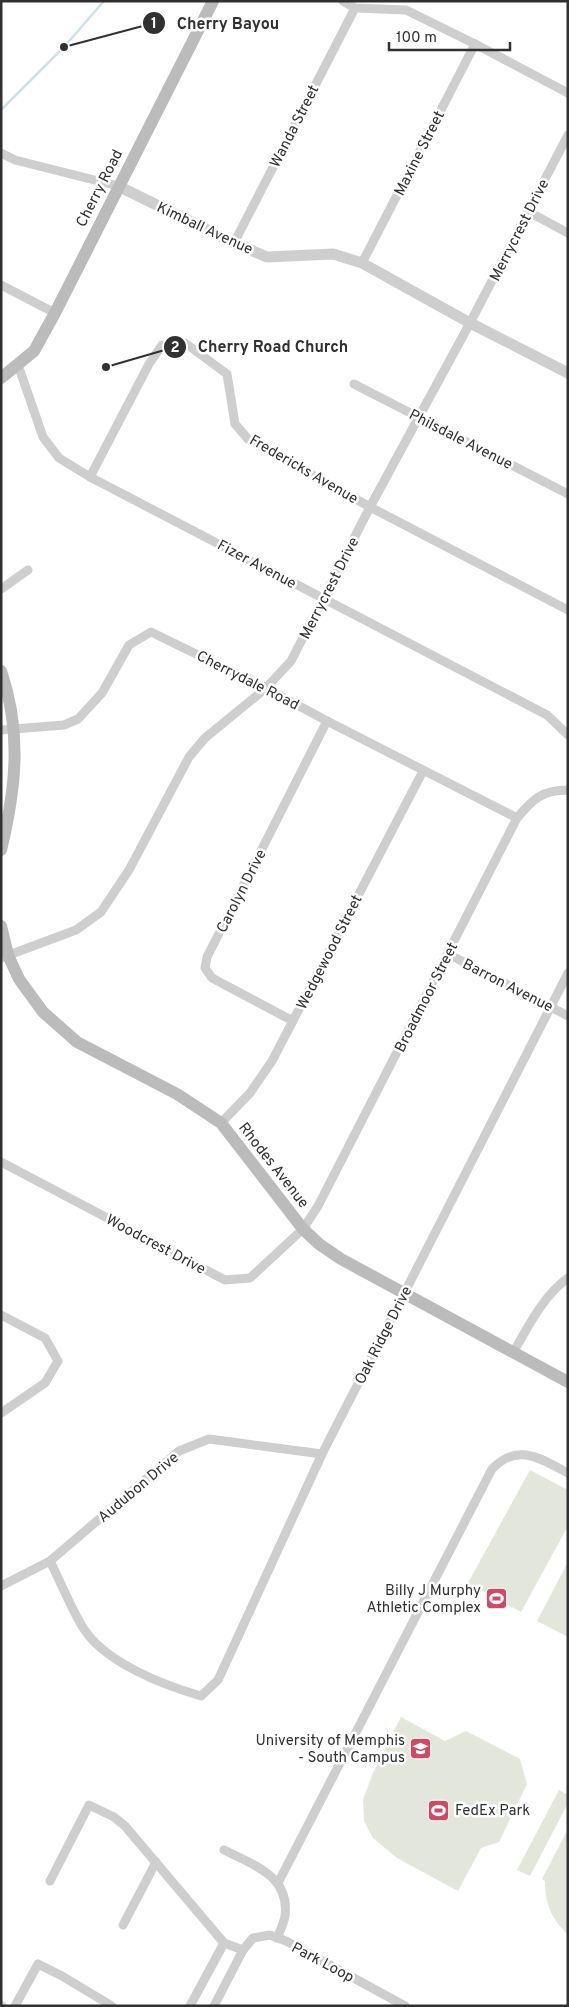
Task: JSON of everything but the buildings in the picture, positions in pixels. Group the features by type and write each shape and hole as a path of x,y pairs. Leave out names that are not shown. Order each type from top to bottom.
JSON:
{"main road":[{"name":"Cherry Road","path":"1,378 34,351 213,1"},
{"path":"1,671 9,693 15,729 15,772 1,850"},
{"name":"Rhodes Avenue","path":"1,926 4,957 43,1012 78,1042 177,1094 220,1122 303,1229 319,1244 341,1259 568,1382"}],"street":[{"path":"343,1 355,8 406,10 568,93"},
{"path":"406,10 411,1"},
{"name":"Wanda Street","path":"234,244 355,8"},
{"name":"Maxine Street","path":"362,263 475,44"},
{"name":"Merrycrest Drive","path":"4,957 76,930 101,912 129,870 189,757 205,738 266,688 291,661 370,506 470,323 568,135"},
{"name":"Kimball Avenue","path":"1,153 15,160 118,186 234,244 267,257 332,254 362,263 470,323 568,373"},
{"path":"529,212 568,233"},
{"path":"1,285 55,313"},
{"name":"Fredericks Avenue","path":"90,477 153,358 162,345 185,343 227,374 235,424 248,439 370,506 568,610"},
{"name":"Fizer Avenue","path":"18,365 43,437 59,458 90,477 547,715 568,735"},
{"name":"Philsdale Avenue","path":"354,384 568,494"},
{"path":"1,589 28,570"},
{"name":"Cherrydale Road","path":"1,730 64,725 78,719 102,693 129,645 152,632 266,688 326,721 517,818"},
{"name":"Carolyn Drive","path":"294,1021 212,978 205,968 207,957 326,721"},
{"name":"Wedgewood Street","path":"220,1122 250,1093 272,1061 423,771"},
{"name":"Broadmoor Street","path":"303,1229 318,1206 517,818 533,800 549,791 568,790"},
{"name":"Barron Avenue","path":"448,954 568,1016"},
{"name":"Oak Ridge Drive","path":"50,1561 82,1628 107,1655 171,1687 201,1696 218,1680 322,1454 568,973"},
{"name":"Woodcrest Drive","path":"1,1162 225,1280 250,1278 303,1229"},
{"path":"513,1353 539,1308 560,1283 568,1278"},
{"path":"1,1315 45,1338 58,1361 45,1383 1,1413"},
{"name":"Audubon Drive","path":"1,1586 50,1561 179,1452 209,1439 322,1454"},
{"path":"278,1883 492,1469 500,1461 520,1454 536,1456 568,1473"},
{"path":"50,1881 89,1805 114,1817 125,1826 224,1943 242,1950 214,2006"},
{"path":"224,1850 256,1866 282,1887 285,1900 285,1917 277,1938"},
{"path":"123,1925 156,1862"},
{"name":"Park Loop","path":"242,1950 253,1938 270,1936 277,1938 405,2006"},
{"path":"190,2006 224,1943"},
{"path":"15,2006 38,1964 112,2006"}],"shaded area":[{"path":"530,1470 568,1490 568,1526 521,1612 468,1583"},
{"path":"568,1562 568,1637 537,1621"},
{"name":"FedEx Park","path":"401,1717 445,1741 466,1731 520,1759 527,1784 499,1842 481,1848 458,1891 397,1858 373,1838 364,1821 363,1800 373,1773"},
{"path":"559,1790 568,1795 568,1803 530,1876 517,1870"},
{"path":"568,1829 568,1934 553,1917 546,1896 545,1881 542,1879"}],"waterway":[{"path":"1,110 64,47 104,1"}],"place":[{"name":"Cherry Bayou","path":"64,47"},
{"name":"Cherry Road Church","path":"106,367"},
{"name":"Billy J Murphy Athletic Complex","path":"497,1599"},
{"name":"University of Memphis - South Campus","path":"421,1749"},
{"name":"FedEx Park","path":"439,1810"}]}
